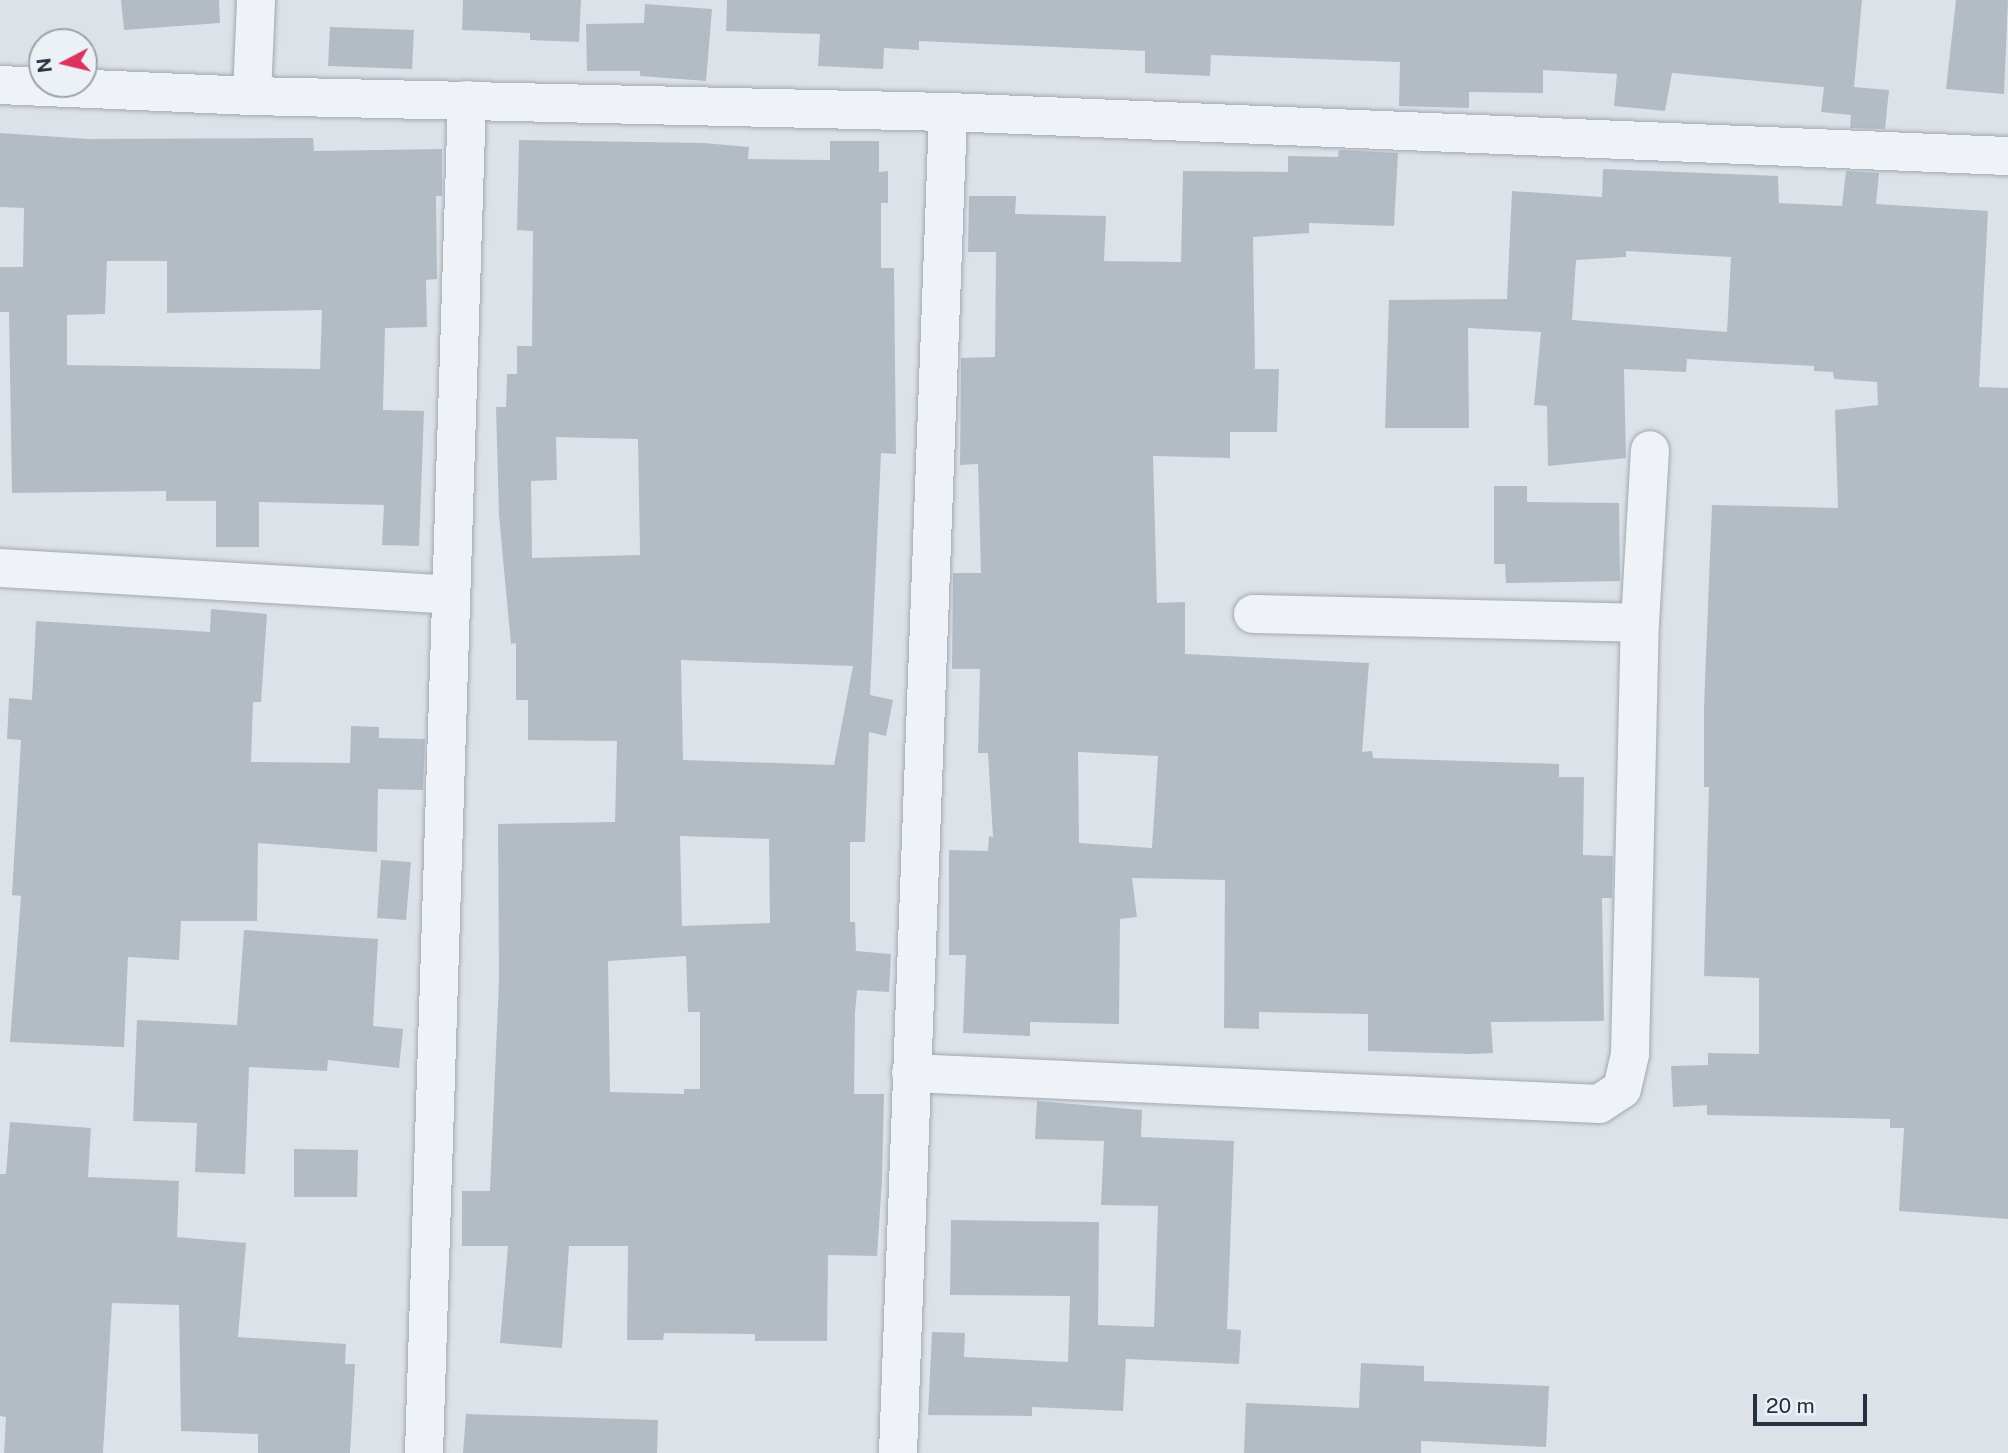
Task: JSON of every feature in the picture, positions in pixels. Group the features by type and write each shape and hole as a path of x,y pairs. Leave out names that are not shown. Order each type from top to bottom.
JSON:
{"street":[{"path":"252,96 256,0"},
{"path":"0,85 252,96 948,112 2008,156"},
{"path":"424,1453 449,595 467,100"},
{"path":"898,1453 948,112"},
{"path":"911,1073 1599,1104 1622,1089 1630,1054 1640,622 1650,450"},
{"path":"0,568 449,595"},
{"path":"1254,614 1640,622"}],"building":[{"path":"121,0 219,0 220,23 124,30"},
{"path":"463,0 581,0 579,42 530,40 530,33 462,30"},
{"path":"727,0 1862,0 1854,87 1889,90 1885,129 1850,128 1851,115 1821,112 1824,87 1672,73 1665,111 1614,106 1617,74 1543,70 1543,93 1469,92 1469,108 1399,106 1400,62 1211,55 1210,76 1145,73 1145,51 919,41 919,50 884,48 883,69 818,66 820,34 726,31"},
{"path":"1956,0 2008,0 2004,94 1946,89"},
{"path":"645,4 712,9 706,81 640,76 640,71 587,71 586,24 644,23"},
{"path":"330,27 414,30 412,69 328,66"},
{"path":"0,133 88,139 313,138 314,151 442,149 442,196 436,196 437,279 426,280 427,327 385,328 383,410 424,411 419,546 382,545 384,505 259,502 259,547 216,547 216,501 166,501 166,491 12,493 9,312 0,312 0,267 23,267 24,208 0,207","holes":["107,261 167,261 167,313 322,310 320,369 67,365 67,315 105,314"]},
{"path":"519,140 704,143 749,147 748,159 830,160 830,141 879,141 879,172 888,171 888,203 881,203 881,268 894,268 896,454 881,453 870,695 893,700 886,736 869,732 865,842 850,842 850,922 855,922 856,951 891,954 889,992 857,990 855,1013 854,1094 884,1094 882,1180 877,1256 828,1255 827,1341 755,1341 755,1334 664,1333 663,1340 627,1340 628,1246 569,1246 562,1348 500,1343 508,1246 462,1246 462,1191 490,1191 499,979 498,824 615,822 617,741 528,740 528,700 516,700 516,643 511,644 499,516 496,407 506,407 507,374 517,374 517,346 532,346 533,231 517,230","holes":["556,437 638,439 640,555 532,558 531,481 557,480","681,660 853,666 834,765 683,760","680,836 769,839 770,923 682,926","686,956 688,1012 700,1012 700,1089 684,1089 684,1094 610,1092 608,961"]},
{"path":"1339,150 1398,153 1394,226 1309,223 1309,233 1253,237 1255,369 1279,369 1277,432 1230,432 1230,458 1153,456 1157,603 1185,602 1185,654 1369,663 1362,752 1372,751 1373,758 1559,764 1559,777 1584,777 1583,855 1613,856 1612,898 1602,898 1604,1021 1491,1022 1493,1053 1471,1054 1368,1051 1368,1014 1259,1012 1259,1029 1224,1028 1225,880 1132,878 1137,917 1120,919 1119,1024 1030,1022 1030,1036 963,1033 966,955 949,955 949,850 988,851 989,836 993,837 988,753 978,753 980,669 952,669 953,573 981,573 978,464 960,465 961,358 995,357 996,252 968,252 969,196 1016,196 1015,214 1106,216 1104,261 1181,262 1183,171 1288,172 1288,156 1338,157","holes":["1078,752 1158,756 1152,848 1079,843"]},
{"path":"1603,169 1778,176 1779,203 1842,206 1846,171 1879,173 1876,204 1988,211 1979,387 2008,388 2008,1219 1899,1211 1904,1128 1890,1128 1890,1119 1707,1115 1707,1105 1673,1107 1671,1066 1708,1065 1708,1053 1759,1054 1759,978 1704,976 1709,787 1704,787 1704,707 1712,505 1838,508 1835,410 1878,405 1877,382 1834,379 1833,372 1814,371 1814,366 1687,359 1686,372 1624,369 1626,458 1548,466 1547,406 1534,405 1541,332 1468,328 1469,428 1385,428 1389,300 1507,299 1512,191 1602,197","holes":["1626,251 1731,257 1727,332 1572,320 1576,260 1626,257"]},
{"path":"1494,486 1527,486 1527,502 1619,503 1620,581 1506,583 1505,564 1494,564"},
{"path":"211,609 267,614 261,702 253,702 251,762 350,763 351,726 379,727 379,738 425,739 423,790 378,789 377,852 258,843 257,921 181,921 179,960 128,957 124,1047 10,1042 21,896 12,895 21,740 7,739 9,698 32,700 36,621 210,632"},
{"path":"381,860 411,862 406,920 377,918"},
{"path":"244,930 378,939 373,1026 403,1029 399,1068 328,1060 327,1071 249,1067 245,1174 195,1172 197,1123 133,1121 137,1020 237,1025"},
{"path":"1037,1101 1142,1110 1141,1137 1234,1141 1227,1329 1241,1330 1239,1364 1126,1359 1123,1411 1032,1407 1032,1416 928,1415 932,1332 965,1333 964,1357 1068,1362 1070,1296 950,1295 951,1220 1099,1222 1098,1325 1154,1327 1158,1206 1101,1205 1104,1141 1035,1139"},
{"path":"10,1122 91,1128 88,1177 179,1181 177,1237 246,1243 238,1337 346,1344 345,1364 355,1364 350,1453 258,1453 258,1434 181,1431 179,1305 112,1303 103,1453 4,1453 6,1417 0,1416 0,1174 6,1174"},
{"path":"294,1149 358,1150 357,1197 294,1197"},
{"path":"1361,1363 1424,1366 1424,1381 1549,1386 1546,1447 1421,1441 1421,1453 1244,1453 1246,1403 1359,1408"},
{"path":"466,1414 658,1420 657,1453 463,1453"}]}
